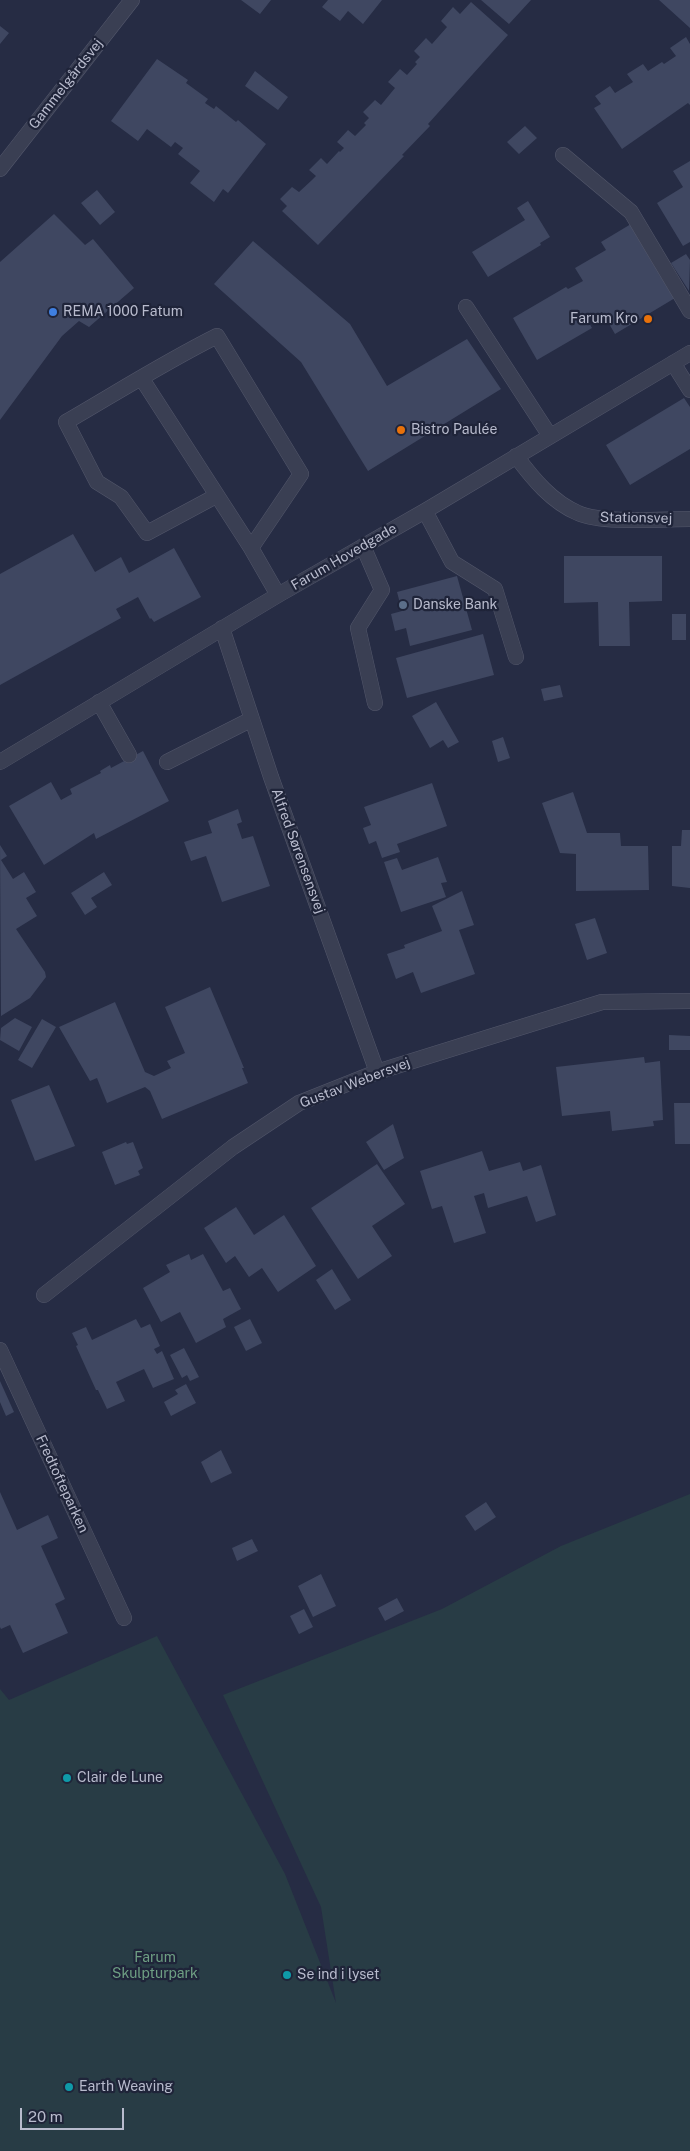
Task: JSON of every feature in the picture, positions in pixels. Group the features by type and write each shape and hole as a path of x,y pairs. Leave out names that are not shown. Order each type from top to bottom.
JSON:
{"street":[{"name":"Gammelgårdsvej","path":"0,169 132,0"},
{"path":"563,155 631,212 690,311"},
{"path":"466,307 550,436"},
{"path":"216,496 147,533 121,497 97,482 66,422 142,379 171,359 217,336 301,474 251,548"},
{"name":"Farum Hovedgade","path":"0,762 222,628 426,511 690,353"},
{"path":"673,363 690,390"},
{"path":"142,379 251,548 278,595"},
{"name":"Stationsvej","path":"516,456 551,496 580,514 600,518 690,519"},
{"path":"426,511 452,562 495,588 516,657"},
{"path":"363,546 382,590 358,628 375,703"},
{"name":"Alfred Sørensensvej","path":"222,628 274,786 378,1072"},
{"path":"99,702 129,755"},
{"path":"167,762 252,719"},
{"name":"Gustav Webersvej","path":"44,1295 233,1147 299,1103 378,1072 602,1002 690,1001"},
{"name":"Fredtofteparken","path":"0,1350 124,1618"}],"green space":[{"name":"Farum Skulpturpark","path":"690,1494 690,2151 0,2151 0,1689 9,1700 157,1636 285,1874 336,2003 321,1907 223,1695 442,1609 561,1546"}],"building":[{"path":"241,0 271,0 260,14"},
{"path":"328,0 382,0 363,24 348,11 340,21 322,7"},
{"path":"481,0 531,0 509,24"},
{"path":"659,0 690,0 690,28"},
{"path":"471,2 508,35 428,124 430,126 402,155 404,156 318,245 282,211 287,206 280,199 292,187 299,192 316,176 309,170 321,158 327,164 344,148 337,142 348,130 355,136 366,125 364,123 369,118 363,112 375,100 381,105 395,88 388,82 400,69 407,75 417,64 415,62 420,57 414,51 426,38 432,44 447,27 441,21 453,7 460,14"},
{"path":"0,26 9,33 0,44"},
{"path":"686,37 690,44 690,105 688,103 622,149 594,108 601,104 595,96 610,86 615,93 633,82 627,74 643,64 648,71 662,62 664,64 676,56 670,48"},
{"path":"157,59 188,80 186,83 208,99 205,103 214,109 216,106 236,122 238,120 266,144 228,193 223,189 214,202 190,183 200,171 178,154 183,148 175,142 171,147 147,129 138,141 111,121"},
{"path":"255,71 288,97 278,110 245,86"},
{"path":"525,126 537,138 519,154 507,142"},
{"path":"690,161 690,242 683,246 657,203 683,187 673,171"},
{"path":"97,190 115,212 100,225 81,203"},
{"path":"528,201 550,237 540,243 541,245 488,277 472,252 525,220 517,208"},
{"name":"REMA 1000 Fatum","path":"54,214 85,245 93,239 134,288 89,327 79,321 62,336 0,420 0,262"},
{"path":"631,224 675,298 615,334 602,312 588,321 592,328 537,360 513,318 566,287 568,289 583,281 575,268 606,250 601,242"},
{"path":"253,241 350,324 387,386 467,339 501,389 368,471 301,362 214,284"},
{"path":"686,254 690,260 689,291 671,263"},
{"path":"684,398 690,407 690,449 630,485 606,445"},
{"path":"73,534 95,572 121,557 129,573 174,548 201,597 154,622 150,619 138,597 116,609 121,618 0,685 0,574"},
{"path":"564,556 662,556 662,601 629,602 630,646 599,646 598,602 564,603"},
{"path":"457,576 472,630 410,646 406,628 395,631 391,614 402,611 397,592"},
{"path":"672,614 686,614 686,640 672,640"},
{"path":"483,634 494,675 407,698 396,658"},
{"path":"560,685 563,697 544,701 541,689"},
{"path":"436,702 459,742 448,748 443,740 430,748 412,716"},
{"path":"503,737 510,758 498,762 492,741"},
{"path":"143,751 169,801 96,839 94,833 44,865 9,806 51,782 61,800 72,794 70,789 101,773 100,771 110,765 111,768"},
{"path":"432,783 447,826 397,844 400,852 382,858 376,841 369,844 363,828 371,825 364,807"},
{"path":"573,792 587,833 620,833 621,846 648,846 649,890 576,891 576,854 560,853 542,803"},
{"path":"238,809 242,822 237,824 242,839 253,836 270,886 222,902 206,856 191,861 184,842 212,833 208,821"},
{"path":"682,830 690,830 690,888 672,886 672,846 681,846"},
{"path":"0,845 7,856 1,860 13,879 24,872 36,892 26,898 37,916 16,929 45,972 46,977 30,998 1,1016"},
{"path":"438,857 447,882 441,883 446,897 401,912 384,862 397,858 402,870"},
{"path":"104,872 112,885 91,898 97,907 85,915 71,893"},
{"path":"462,891 474,925 459,930 475,974 421,993 413,972 396,979 387,954 405,948 404,945 442,931 432,906"},
{"path":"595,918 607,953 587,960 575,924"},
{"path":"210,987 244,1068 242,1068 248,1083 162,1119 150,1091 145,1087 107,1103 97,1078 90,1081 59,1027 115,1002 145,1072 154,1076 171,1068 167,1061 185,1053 165,1007"},
{"path":"15,1018 32,1027 19,1051 0,1040 1,1028"},
{"path":"42,1019 56,1027 32,1068 18,1060"},
{"path":"669,1035 690,1036 690,1050 669,1050"},
{"path":"644,1057 645,1063 660,1061 663,1120 653,1121 654,1126 612,1131 610,1111 562,1116 556,1067"},
{"path":"49,1085 75,1146 35,1161 11,1100"},
{"path":"674,1103 690,1103 690,1144 675,1144"},
{"path":"393,1124 404,1158 384,1170 366,1142"},
{"path":"126,1142 127,1144 133,1142 143,1168 138,1171 140,1175 115,1185 102,1152"},
{"path":"482,1151 489,1171 520,1162 523,1171 541,1165 556,1215 536,1222 527,1196 488,1208 484,1193 474,1196 486,1233 454,1243 442,1206 432,1209 420,1171"},
{"path":"377,1164 405,1204 372,1226 392,1256 358,1279 311,1208"},
{"path":"236,1207 254,1235 284,1215 316,1266 278,1292 262,1268 249,1277 235,1256 226,1263 204,1228"},
{"path":"189,1254 191,1260 203,1254 223,1291 230,1288 241,1309 223,1319 226,1327 196,1343 180,1312 161,1322 143,1288 170,1272 166,1265"},
{"path":"332,1269 351,1300 335,1310 316,1280"},
{"path":"136,1319 141,1328 150,1324 160,1346 154,1349 157,1354 162,1351 174,1379 153,1388 144,1369 116,1382 125,1401 107,1409 98,1390 96,1390 72,1333 86,1327 92,1340"},
{"path":"250,1319 262,1343 246,1351 234,1327"},
{"path":"184,1348 199,1377 190,1381 187,1375 182,1378 170,1355"},
{"path":"0,1381 14,1412 6,1416 0,1402"},
{"path":"186,1384 196,1403 171,1416 164,1402 178,1394 175,1390"},
{"path":"221,1450 232,1473 211,1483 201,1462"},
{"path":"0,1492 17,1530 48,1515 58,1538 41,1546 65,1599 55,1604 68,1633 23,1653 10,1625 1,1629 0,1627"},
{"path":"486,1502 496,1517 475,1531 465,1516"},
{"path":"252,1539 258,1551 237,1561 232,1548"},
{"path":"321,1574 336,1606 313,1617 298,1586"},
{"path":"397,1598 404,1611 385,1621 378,1608"},
{"path":"304,1609 313,1627 299,1634 290,1616"}],"place":[{"name":"REMA 1000 Fatum","path":"53,312"},
{"name":"Farum Kro","path":"648,319"},
{"name":"Bistro Paulée","path":"401,430"},
{"name":"Danske Bank","path":"403,605"},
{"name":"Clair de Lune","path":"67,1778"},
{"name":"Se ind i lyset","path":"287,1975"},
{"name":"Earth Weaving","path":"69,2087"}]}
